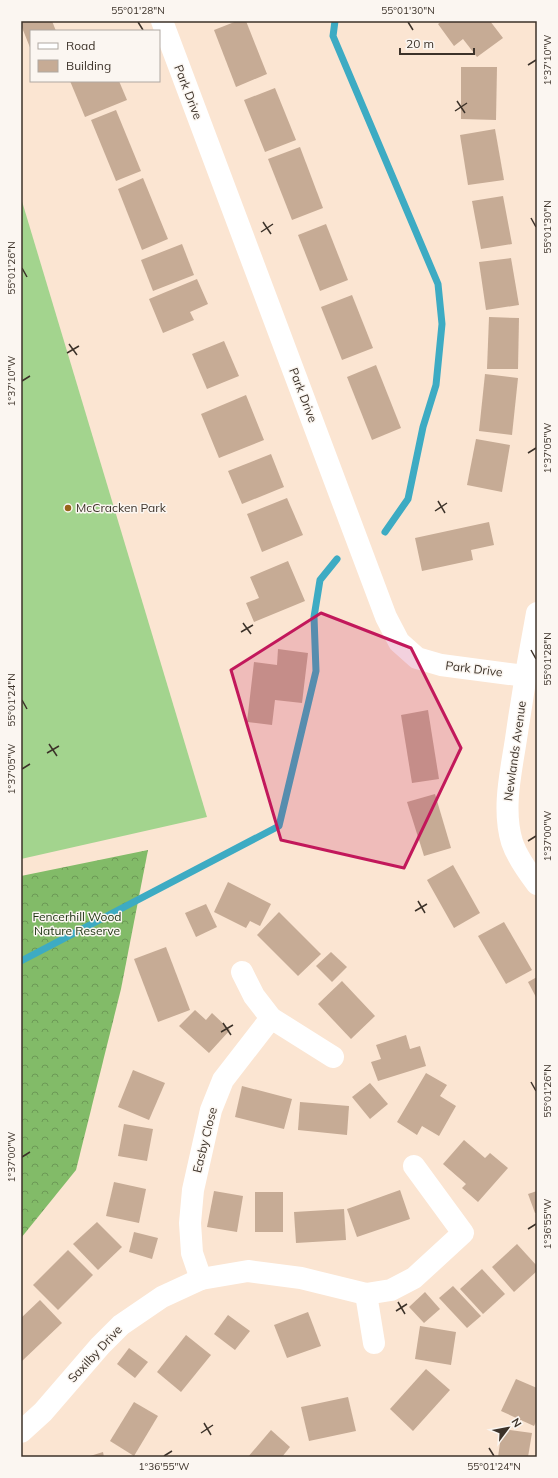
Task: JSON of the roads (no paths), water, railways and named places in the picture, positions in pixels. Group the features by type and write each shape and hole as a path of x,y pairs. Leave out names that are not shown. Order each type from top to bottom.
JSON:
{"street":[{"name":"Park Drive","path":"162,21 386,617 399,642 417,658 441,665 525,676"},
{"name":"Newlands Avenue","path":"537,613 525,676 507,811 512,842 524,868 537,884"},
{"path":"242,972 254,996 271,1018 333,1057"},
{"name":"Easby Close","path":"201,1279 192,1252 190,1223 193,1190 211,1110 223,1080 271,1018"},
{"path":"374,1343 366,1294 391,1290 414,1278 463,1233 414,1166"},
{"name":"Saxilby Drive","path":"21,1432 43,1412 100,1346 121,1325 162,1297 201,1279 248,1271 301,1278 366,1294"}],"waterway":[{"path":"335,21 333,36 438,284 442,324 436,385 423,427 408,499 385,532"},
{"path":"21,961 279,826 316,671 314,617 320,580 337,559"}],"place":[{"name":"McCracken Park","path":"68,508"}],"park label":[{"name":"Fencerhill Wood Nature Reserve","path":"77,924"}]}
